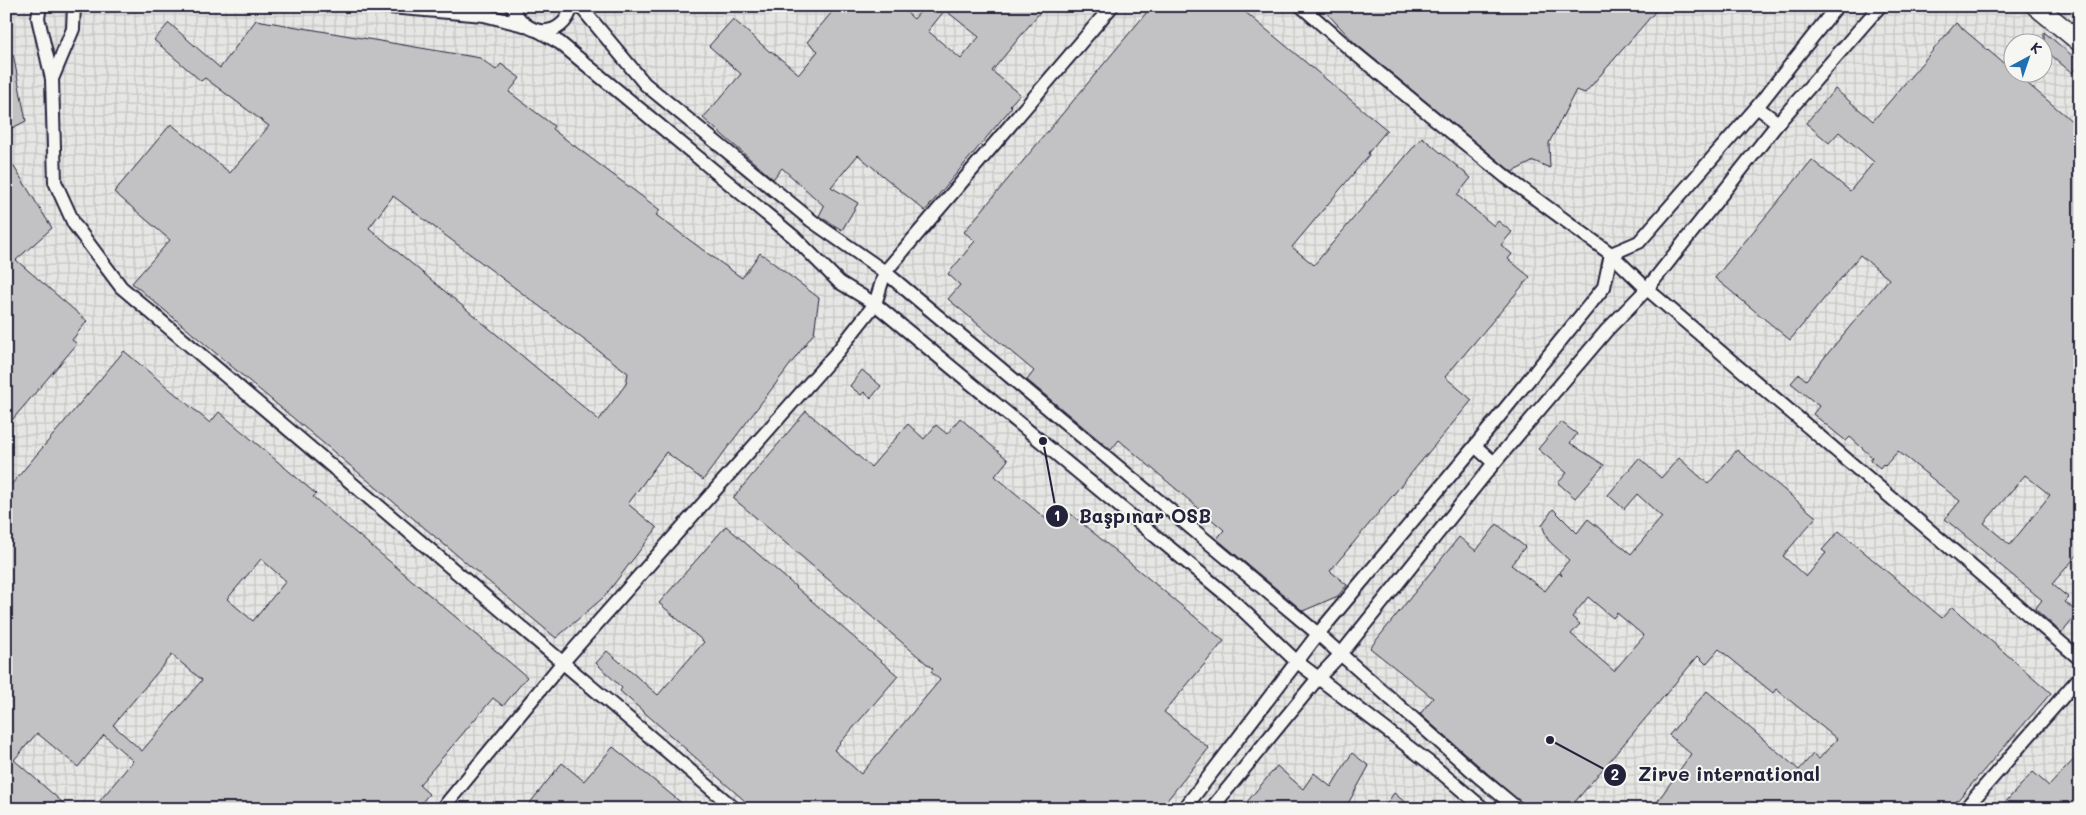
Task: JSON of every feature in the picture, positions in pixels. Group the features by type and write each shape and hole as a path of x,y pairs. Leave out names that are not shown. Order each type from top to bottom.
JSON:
{"street":[{"path":"40,6 38,18 52,79 55,182 74,224 121,288 734,809"},
{"path":"52,79 74,29 74,6"},
{"path":"378,6 484,15 524,25 560,43 779,224 839,282 875,304 1229,597 1296,661 1431,764 1484,809"},
{"path":"512,6 516,16 524,25"},
{"path":"539,31 552,30 562,25 568,18 572,6"},
{"path":"580,6 645,84 812,221 885,272 1318,634 1478,776 1518,809"},
{"path":"442,809 563,662 838,351 875,304 885,272 1112,6"},
{"path":"1301,6 1506,177 1611,254 1647,289 2080,659"},
{"path":"1611,254 1639,242 1757,107 1837,6"},
{"path":"1210,809 1340,654 1494,463 1607,330 1647,289 1778,123 1880,6"},
{"path":"2036,6 2080,42"},
{"path":"1757,107 1778,123"},
{"path":"1184,809 1296,661 1604,287 1611,254"},
{"path":"1475,446 1494,463"},
{"path":"1965,809 2080,677"}],"shaded area":[{"path":"6,6 2080,6 2080,809 6,809"}],"building":[{"path":"837,6 899,6 914,19 925,6 1045,6 992,71 1020,94 1010,105 1012,107 925,211 858,155 831,187 858,203 842,230 819,216 824,206 782,168 773,179 703,118 741,74 709,46 733,19 770,52 799,74 818,51 807,42","holes":["945,10 979,37 961,59 928,31"]},
{"path":"1152,6 1238,6 1387,130 1368,153 1369,155 1292,247 1314,265 1422,137 1471,178 1457,195 1494,226 1498,221 1512,232 1501,245 1512,254 1508,259 1530,277 1445,377 1472,400 1330,571 1347,585 1338,596 1303,611 1217,539 1224,530 1119,440 1111,450 1027,380 1034,371 948,299 960,285 948,274 975,241 964,232"},
{"path":"1320,6 1660,6 1585,93 1576,90 1549,143 1550,168 1534,161 1512,172 1356,44"},
{"path":"256,20 480,58 496,70 501,64 520,78 509,92 554,126 552,129 660,210 656,215 703,250 742,278 760,253 819,298 814,333 703,480 666,452 628,504 657,528 604,597 556,638 132,283 170,240 114,192 171,124 230,173 269,126 205,78 201,81 154,40 169,23 220,68","holes":["393,196 628,373 626,384 599,420 369,228"]},
{"path":"1956,23 2004,64 2004,82 2026,82 2080,128 2080,552 2052,584 2069,598 2065,602 2078,613 2062,633 2035,609 2042,600 1945,519 1960,501 1898,451 1885,466 1883,464 1880,468 1870,460 1872,457 1850,437 1846,441 1813,414 1819,406 1791,383 1799,374 1806,380 1889,279 1860,255 1790,340 1715,278 1812,160 1850,191 1874,162 1839,132 1829,143 1806,123 1835,89 1873,121","holes":["2025,475 2050,495 2010,545 1984,523"]},
{"path":"2054,40 2080,62 2072,73 2054,58"},
{"path":"13,54 26,121 6,131 6,55"},
{"path":"6,154 52,228 16,260 87,321 72,340 77,344 6,427"},
{"path":"124,351 210,423 219,412 316,494 313,497 527,677 503,706 493,698 419,785 429,794 416,809 93,809 133,761 104,735 78,767 37,733 14,760 70,809 14,809 6,802 6,491","holes":["261,559 286,581 253,621 227,599","172,655 202,680 142,751 113,725"]},
{"path":"862,370 881,386 871,398 864,392 861,395 850,386"},
{"path":"806,411 871,467 908,424 924,439 936,425 947,434 960,418 1008,460 995,476 1053,525 1066,510 1224,641 1164,712 1209,748 1160,809 754,809 620,691 622,688 596,663 607,651 658,695 704,642 659,603 726,526 898,676 834,750 861,774 940,680 931,672 933,669 733,498"},
{"path":"1561,422 1577,434 1570,443 1604,465 1575,498 1558,483 1567,473 1538,449"},
{"path":"1737,450 1816,517 1783,556 1806,577 1826,553 1822,550 1839,531 1942,618 1952,607 2051,693 1950,809 1652,809 1691,754 1669,735 1707,691 1799,770 1813,754 1819,759 1837,739 1776,689 1773,693 1719,649 1706,664 1698,656 1569,809 1528,809 1420,714 1433,698 1370,648 1459,537 1476,551 1497,524 1525,547 1511,565 1545,591 1559,573 1562,576 1560,571 1569,560 1548,540 1542,525 1553,509 1577,533 1588,519 1631,554 1662,517 1637,494 1624,509 1608,495 1639,458 1661,478 1679,458 1708,484","holes":["1588,597 1613,618 1617,613 1644,636 1614,671 1571,634 1580,624 1572,617"]},
{"path":"613,747 689,809 525,809 562,763 584,781"},
{"path":"1352,753 1369,766 1345,809 1241,809 1277,766 1303,789 1314,773 1331,787"},
{"path":"2080,753 2080,809 1999,809 2033,772 2049,786"},
{"path":"1394,793 1413,809 1383,809"}],"place":[{"name":"Başpınar OSB","path":"1043,441"},
{"name":"Zirve international","path":"1550,740"}]}
